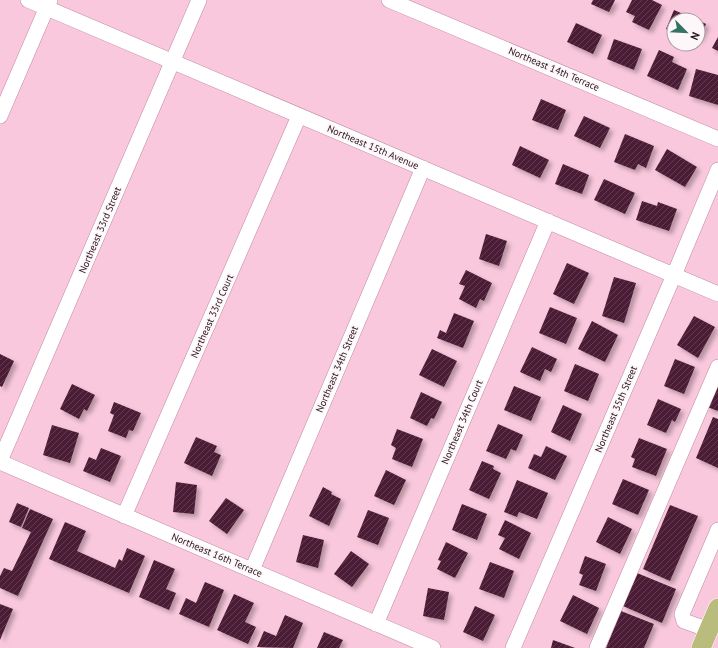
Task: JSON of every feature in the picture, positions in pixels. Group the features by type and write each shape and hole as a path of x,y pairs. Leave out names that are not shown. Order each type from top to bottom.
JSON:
{"main road":[{"path":"701,648 718,608"}],"street":[{"name":"Northeast 15th Avenue","path":"28,0 48,4 173,62 718,294"},
{"name":"Northeast 33rd Street","path":"0,461 199,0"},
{"name":"Northeast 14th Terrace","path":"389,0 718,139"},
{"path":"0,116 48,4"},
{"name":"Northeast 33rd Court","path":"124,516 299,116"},
{"name":"Northeast 34th Street","path":"252,570 423,168"},
{"name":"Northeast 35th Street","path":"513,648 718,170"},
{"name":"Northeast 34th Court","path":"376,624 548,221"},
{"path":"597,648 718,367"},
{"name":"Northeast 16th Terrace","path":"0,461 124,516 433,648"},
{"path":"709,630 684,621 682,614 718,530"}],"building":[{"path":"593,0 615,0 609,12 591,4"},
{"path":"632,0 652,0 662,5 649,30 632,22 635,16 626,12"},
{"path":"576,23 602,35 593,54 567,42"},
{"path":"718,37 718,51 712,48"},
{"path":"614,39 642,49 634,70 607,59"},
{"path":"659,50 674,57 672,62 687,69 678,90 647,76"},
{"path":"696,69 718,75 718,105 689,96"},
{"path":"541,99 566,110 558,130 532,120"},
{"path":"584,116 610,128 600,148 574,136"},
{"path":"625,134 654,146 646,168 638,164 635,170 614,162"},
{"path":"520,146 549,160 540,178 512,165"},
{"path":"667,149 697,167 685,187 655,170"},
{"path":"563,164 589,175 582,194 555,184"},
{"path":"604,179 635,193 625,214 594,200"},
{"path":"642,201 657,206 658,202 677,209 669,231 636,220"},
{"path":"486,234 507,241 499,266 479,259"},
{"path":"567,263 589,273 574,304 553,294"},
{"path":"466,270 492,283 484,301 480,299 476,308 459,299 465,286 459,284"},
{"path":"614,277 636,283 624,323 602,316"},
{"path":"550,307 577,318 566,344 539,333"},
{"path":"454,313 474,321 463,348 437,338 440,330 446,333"},
{"path":"694,316 715,327 698,358 677,345"},
{"path":"592,321 618,335 605,362 578,349"},
{"path":"532,347 557,359 551,372 545,369 540,381 520,372"},
{"path":"432,349 457,361 444,387 419,375"},
{"path":"0,354 14,361 2,387 0,386"},
{"path":"675,359 695,367 684,394 664,386"},
{"path":"575,364 599,374 588,401 564,391"},
{"path":"718,379 718,411 707,407"},
{"path":"72,384 95,395 87,411 84,409 79,419 60,409"},
{"path":"514,386 541,397 531,421 504,410"},
{"path":"421,392 442,402 434,419 431,418 427,426 410,418"},
{"path":"658,399 681,409 675,422 672,420 666,433 647,425"},
{"path":"114,402 141,413 133,431 129,430 126,438 108,431 114,415 110,413"},
{"path":"563,405 582,414 570,441 551,432"},
{"path":"713,417 718,419 718,468 696,458"},
{"path":"498,424 523,435 516,451 511,449 506,459 486,451"},
{"path":"52,425 79,433 70,463 43,455"},
{"path":"397,429 423,439 412,467 392,459 396,448 391,445"},
{"path":"196,437 217,446 214,452 221,455 212,476 184,463"},
{"path":"639,438 667,449 656,476 632,467 635,459 631,457"},
{"path":"546,446 567,456 555,480 528,468 534,454 541,457"},
{"path":"101,448 121,456 110,482 83,471 89,457 96,460"},
{"path":"482,461 494,466 493,469 501,473 489,499 469,490"},
{"path":"386,470 406,480 394,505 374,496"},
{"path":"623,479 649,490 638,515 612,504"},
{"path":"517,480 548,493 537,519 519,512 517,517 504,512"},
{"path":"176,482 197,485 194,514 173,512"},
{"path":"323,487 332,492 331,494 341,499 329,526 309,516"},
{"path":"226,498 244,510 227,534 209,521"},
{"path":"17,503 29,508 21,527 9,522"},
{"path":"462,504 487,514 477,540 452,530"},
{"path":"670,505 698,516 670,581 643,569"},
{"path":"30,509 53,519 18,596 0,588 0,576 4,568 12,571 31,532 22,528"},
{"path":"368,510 389,518 378,545 357,537"},
{"path":"608,517 632,529 620,554 596,542"},
{"path":"505,520 531,533 519,559 499,549 505,538 498,535"},
{"path":"65,522 86,531 77,551 115,568 119,559 122,561 127,548 145,556 129,593 49,559"},
{"path":"303,535 324,540 318,568 296,562"},
{"path":"446,542 468,553 455,578 437,569 441,561 438,560"},
{"path":"351,551 369,564 352,587 334,574"},
{"path":"585,556 606,564 596,591 579,585 583,575 579,573"},
{"path":"154,560 175,569 166,589 176,593 169,610 139,597"},
{"path":"490,562 514,571 504,598 479,589"},
{"path":"637,573 676,589 662,623 623,606"},
{"path":"205,582 224,590 209,627 179,614 186,598 196,603"},
{"path":"428,588 449,592 444,620 423,616"},
{"path":"234,594 254,603 245,622 256,627 248,644 217,630"},
{"path":"573,595 599,608 587,634 560,621"},
{"path":"0,604 13,609 0,640"},
{"path":"475,606 495,615 483,641 463,632"},
{"path":"621,611 654,624 644,648 606,648"},
{"path":"285,615 303,623 293,648 257,647 264,631 276,636"},
{"path":"324,632 343,640 339,648 317,648"},
{"path":"553,640 575,648 551,648"}]}
